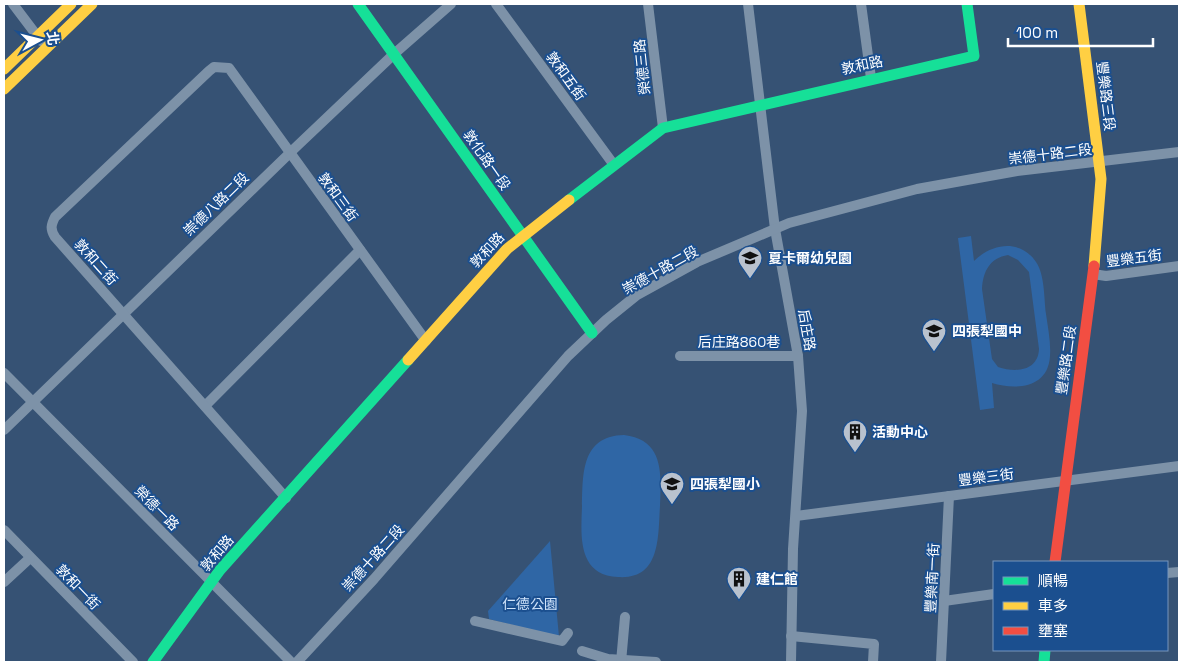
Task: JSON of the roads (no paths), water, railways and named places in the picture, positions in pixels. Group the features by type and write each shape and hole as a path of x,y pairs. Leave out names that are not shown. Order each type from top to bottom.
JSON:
{"street":[{"path":"13,4 47,47"},
{"path":"4,69 71,4"},
{"path":"4,89 92,4"},
{"name":"敦化路一段","path":"358,4 521,236 592,333"},
{"name":"崇德八路二段","path":"4,430 122,312 394,54 451,4"},
{"name":"敦和五街","path":"496,4 614,165"},
{"name":"榮德三路","path":"648,4 663,128"},
{"name":"后庄路","path":"748,4 775,230 798,356 802,411 791,662"},
{"path":"861,4 870,78"},
{"name":"敦和路","path":"153,662 212,582 382,388 507,249 521,236 663,128 870,78 974,56 967,4"},
{"name":"豐樂路三段","path":"1079,4 1098,162"},
{"name":"敦和二街","path":"229,68 214,67 209,71 55,217 51,224 51,230 55,237 286,498"},
{"name":"敦和三街","path":"229,68 426,341"},
{"name":"崇德十路二段","path":"297,662 374,579 549,377 592,333 636,296 697,262 789,223 917,189 1018,171 1179,152"},
{"name":"豐樂路二段","path":"1055,561 1093,274 1101,179 1098,162"},
{"path":"205,406 360,250"},
{"name":"豐樂五街","path":"1093,274 1106,276 1179,266"},
{"name":"后庄路860巷","path":"680,356 798,356"},
{"name":"榮德一路","path":"4,373 291,662"},
{"name":"豐樂三街","path":"796,516 1179,466"},
{"name":"豐樂南一街","path":"941,662 949,496"},
{"name":"敦和一街","path":"4,530 133,662"},
{"path":"4,582 30,558"},
{"path":"944,600 993,594"},
{"path":"621,661 625,617"},
{"path":"475,621 562,641 568,633"},
{"path":"791,636 874,644 873,662"},
{"path":"582,651 621,661 656,662"}],"place":[{"name":"夏卡爾幼兒園","path":"750,279"},
{"name":"四張犁國中","path":"934,352"},
{"name":"活動中心","path":"855,453"},
{"name":"四張犁國小","path":"672,505"},
{"name":"建仁館","path":"739,600"}],"park label":[{"name":"仁德公園","path":"530,604"}]}
